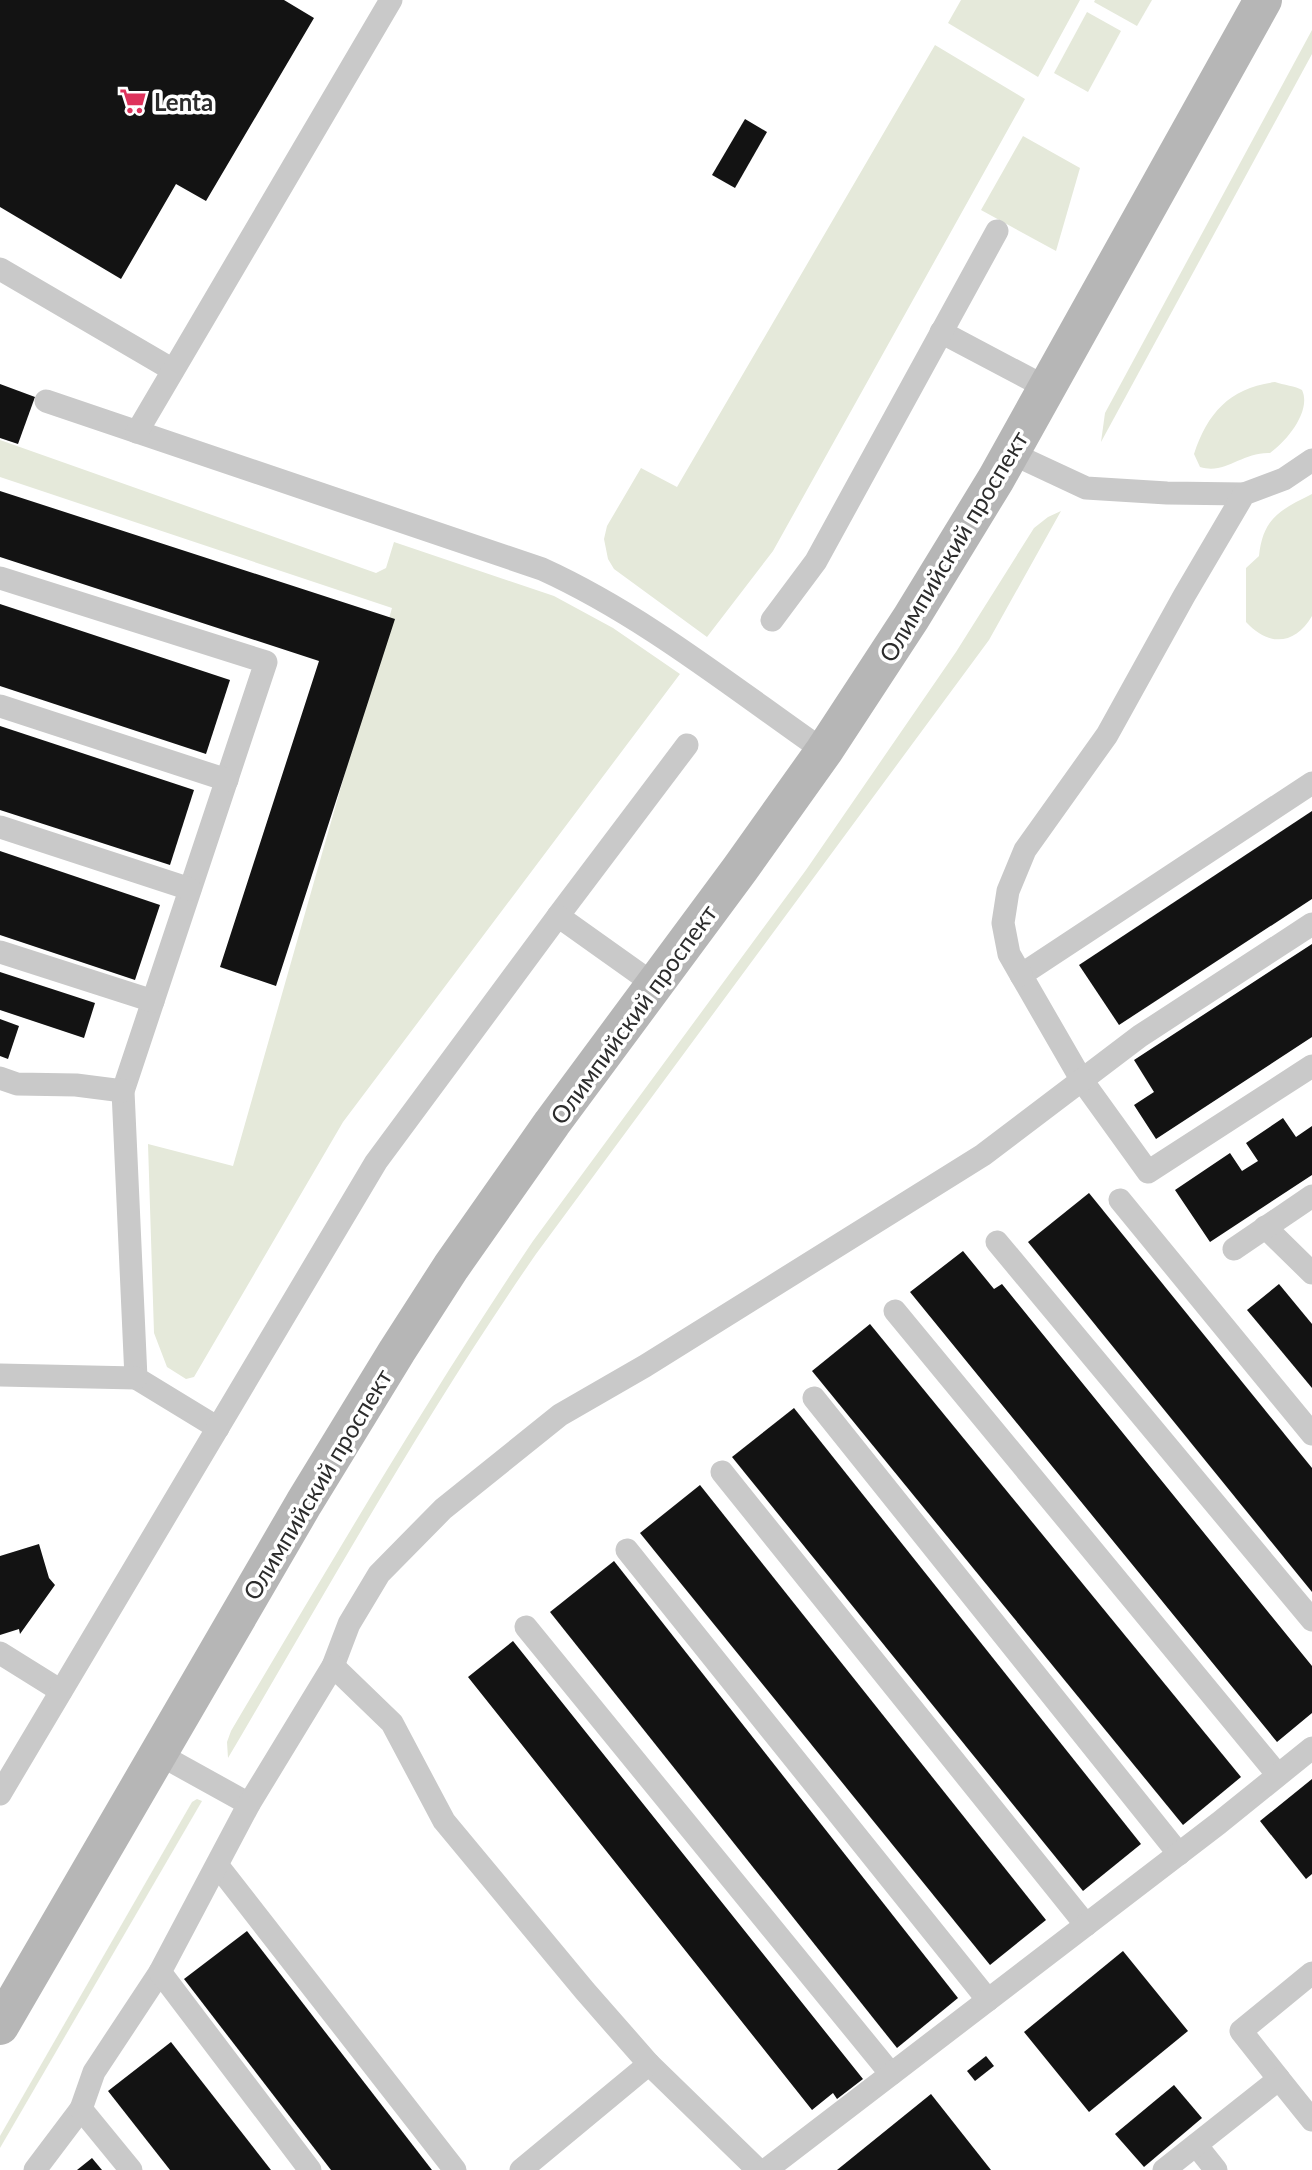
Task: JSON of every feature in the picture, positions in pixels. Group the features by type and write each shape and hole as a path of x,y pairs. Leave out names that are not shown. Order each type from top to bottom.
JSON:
{"street":[{"name":"Олимпийский проспект","path":"0,2026 304,1503 397,1351 514,1177 824,751 911,618 1011,453 1264,0"}],"lane":[{"path":"137,432 391,0"},
{"path":"772,620 816,561 997,231"},
{"path":"0,269 173,370"},
{"path":"941,332 1047,388"},
{"path":"46,401 542,569 582,587 620,609 824,751"},
{"path":"1011,453 1086,488 1167,493 1244,494 1284,479 1312,460"},
{"path":"1244,494 1107,735 1025,850 1008,891 1003,923 1009,954 1081,1079 1148,1172 1312,1066"},
{"path":"0,578 266,662 123,1091 136,1378"},
{"path":"0,706 227,780"},
{"path":"0,1794 9,1764 61,1691 376,1163 687,745"},
{"path":"1021,975 1312,783"},
{"path":"0,827 190,889"},
{"path":"558,916 655,985"},
{"path":"35,2170 81,2109 94,2072 160,1972 249,1804 333,1666 349,1624 379,1574 443,1509 560,1415 645,1366 983,1155 1140,1036 1312,924"},
{"path":"0,952 153,1001"},
{"path":"0,1078 17,1084 76,1085 123,1091"},
{"path":"1234,1249 1312,1196"},
{"path":"1120,1200 1312,1434"},
{"path":"1265,1227 1312,1273"},
{"path":"997,1241 1312,1620"},
{"path":"895,1311 1278,1775"},
{"path":"0,1375 136,1378 218,1428"},
{"path":"814,1398 1179,1854"},
{"path":"722,1472 1086,1925"},
{"path":"627,1550 988,2000"},
{"path":"526,1627 891,2074"},
{"path":"0,1653 61,1691"},
{"path":"333,1666 392,1723 444,1821 584,1992 649,2064 758,2170"},
{"path":"766,2170 1179,1854 1312,1748"},
{"path":"157,1753 249,1804"},
{"path":"218,1866 455,2170"},
{"path":"160,1972 310,2170"},
{"path":"1312,1973 1241,2031 1312,2120"},
{"path":"521,2170 649,2064"},
{"path":"1164,2170 1279,2079"},
{"path":"81,2109 131,2170"},
{"path":"1196,2145 1216,2170"}],"shaded area":[{"path":"961,0 1080,0 1038,77 948,23"},
{"path":"1152,0 1137,26 1094,2"},
{"path":"1087,12 1121,31 1088,92 1054,73"},
{"path":"1312,30 1312,54 1101,442 1105,413"},
{"path":"935,45 1025,99 773,551 707,637 614,569 608,559 604,539 607,526 641,468 677,487"},
{"path":"1023,136 1080,168 1056,251 981,210"},
{"path":"1275,382 1302,390 1304,398 1296,425 1283,441 1270,453 1250,456 1218,468 1200,467 1194,454 1214,414 1233,396 1259,385"},
{"path":"0,440 376,573 386,568 394,542 554,596 613,628 680,674 343,1122 194,1377 186,1379 167,1367 154,1333 148,1144 233,1166 392,608 0,477"},
{"path":"1312,494 1312,616 1298,633 1273,639 1264,636 1246,622 1246,568 1259,556 1264,533 1275,517"},
{"path":"1061,511 989,640 536,1254 495,1315 377,1503 228,1758 227,1742 231,1731 416,1422 533,1241 806,870 956,652 1034,528"},
{"path":"197,1799 202,1801 0,2148 0,2136 192,1802"}],"building":[{"name":"Lenta","path":"0,0 284,0 314,18 206,201 176,184 121,279 0,207"},
{"path":"745,119 767,132 735,188 712,175"},
{"path":"0,384 35,397 18,444 0,438"},
{"path":"0,491 395,619 276,986 220,967 319,661 0,557"},
{"path":"0,604 230,680 206,754 0,686"},
{"path":"0,726 194,790 170,865 0,810"},
{"path":"1312,811 1312,899 1119,1025 1079,965"},
{"path":"0,851 160,905 135,980 0,935"},
{"path":"1312,944 1312,1037 1156,1139 1134,1105 1154,1092 1134,1060"},
{"path":"0,972 95,1003 84,1038 0,1010"},
{"path":"0,1019 19,1026 8,1059 0,1056"},
{"path":"1283,1118 1296,1137 1312,1126 1312,1175 1210,1242 1175,1190 1230,1153 1242,1171 1258,1161 1246,1143"},
{"path":"1089,1193 1312,1468 1312,1592 1028,1242"},
{"path":"963,1251 994,1289 1002,1284 1312,1666 1312,1713 1277,1742 910,1292"},
{"path":"1279,1284 1312,1324 1312,1388 1247,1310"},
{"path":"870,1324 1241,1777 1183,1825 812,1371"},
{"path":"794,1408 1141,1844 1083,1891 732,1457"},
{"path":"700,1485 1046,1920 990,1965 640,1533"},
{"path":"39,1544 49,1578 55,1585 20,1634 19,1629 0,1635 0,1556"},
{"path":"614,1561 958,1998 897,2048 550,1612"},
{"path":"513,1641 863,2079 837,2099 833,2093 812,2110 468,1677"},
{"path":"1312,1779 1312,1874 1306,1879 1260,1821"},
{"path":"247,1931 432,2170 331,2170 184,1979"},
{"path":"1123,1951 1188,2031 1089,2112 1024,2032"},
{"path":"171,2042 271,2170 170,2170 108,2091"},
{"path":"986,2056 994,2066 975,2081 967,2071"},
{"path":"1174,2085 1202,2118 1144,2167 1115,2134"},
{"path":"931,2094 991,2170 837,2170"},
{"path":"92,2158 102,2170 77,2170"}],"place":[{"name":"Lenta","path":"133,101"}]}
